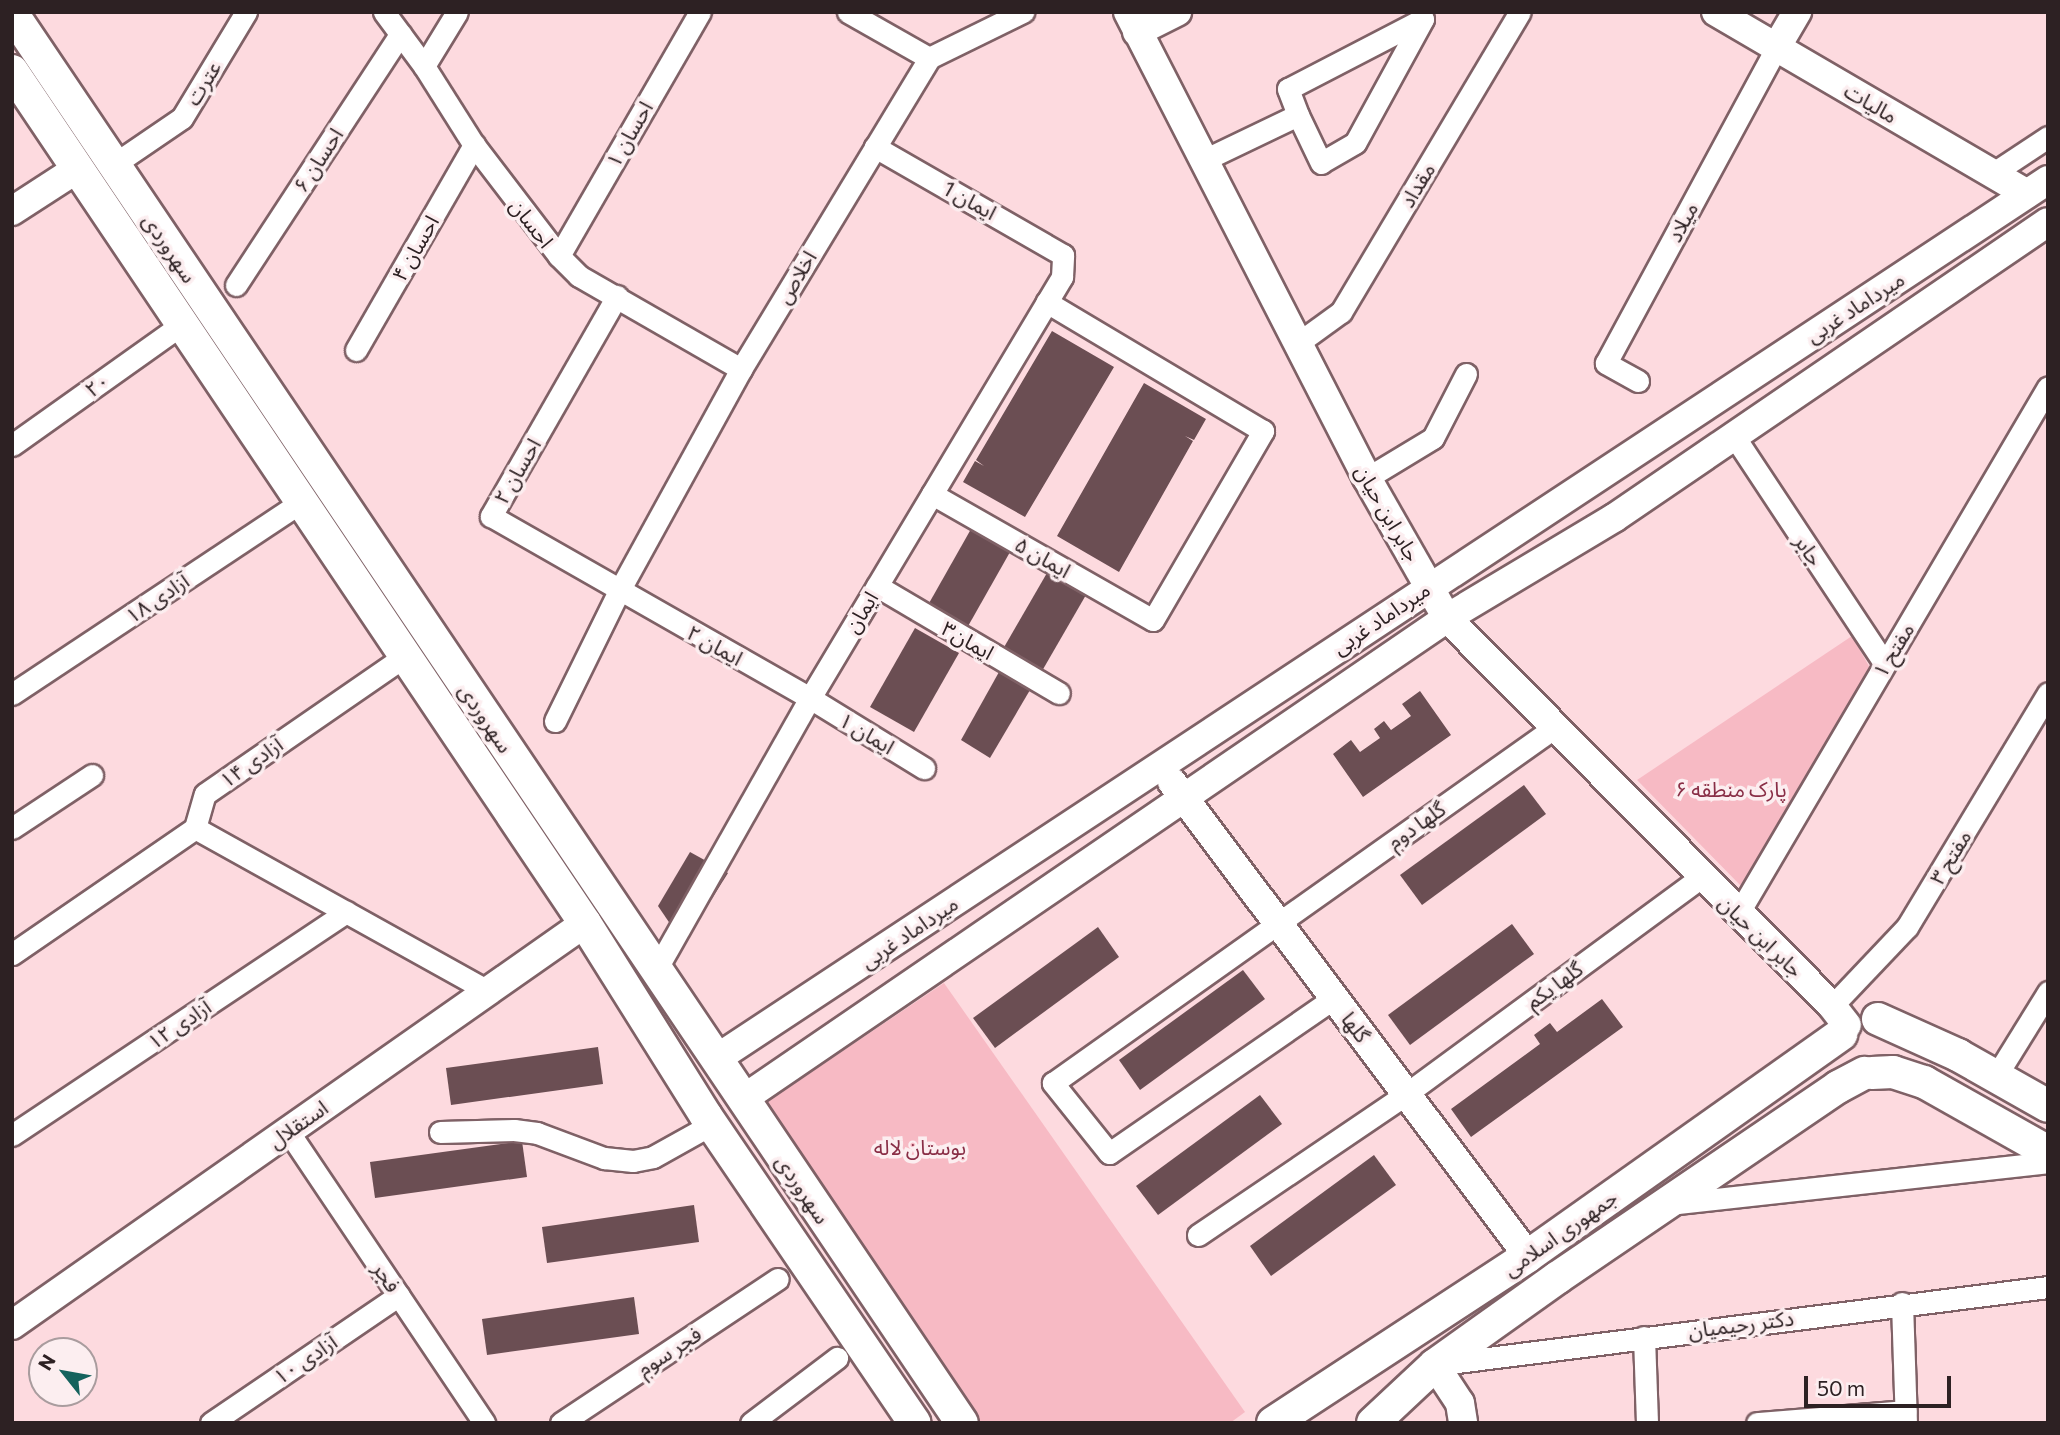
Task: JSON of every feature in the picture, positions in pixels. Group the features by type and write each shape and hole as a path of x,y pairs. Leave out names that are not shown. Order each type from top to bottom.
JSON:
{"main road":[{"name":"سهروردی","path":"12,13 962,1423"},
{"name":"سهروردی","path":"12,71 585,923 712,1124 915,1423"},
{"path":"2048,1106 1934,1043 1878,1019 1861,1018 1840,1022 1839,1043 1843,1060 1856,1071 1893,1072 1924,1082 2048,1152"},
{"path":"1868,1073 1887,1064 1895,1048 1891,1031 1878,1019"},
{"name":"جمهوری اسلامی","path":"1273,1423 1528,1256 1840,1022"},
{"name":"جمهوری اسلامی","path":"1373,1423 1436,1364 1557,1278 1838,1087 1868,1073"},
{"path":"844,1316 876,1295"}],"street":[{"name":"عترت","path":"113,164 183,118 246,12"},
{"name":"احسان","path":"384,12 424,66 474,145 559,256 579,276 741,369"},
{"path":"424,66 457,12"},
{"name":"احسان ۱","path":"559,256 700,12"},
{"path":"848,12 929,58 1023,12"},
{"path":"1133,22 1177,12"},
{"name":"مقداد","path":"1298,343 1341,312 1520,12"},
{"name":"مالیات","path":"1716,12 1992,174 2037,187"},
{"path":"1776,48 1797,12"},
{"path":"1423,19 1355,143 1321,163 1298,115 1288,89 1423,19"},
{"name":"جابر ابن حیان","path":"1133,22 1367,478 1447,618 1738,914 1840,1022"},
{"name":"احسان ۶","path":"236,285 400,34"},
{"name":"میلاد","path":"1639,381 1606,363 1776,48"},
{"name":"اخلاص","path":"555,721 619,591 741,369 929,58"},
{"path":"1203,160 1298,115"},
{"path":"1992,174 2048,137"},
{"name":"احسان ۴","path":"356,350 474,145"},
{"name":"ایمان 1","path":"875,147 1063,255"},
{"path":"12,211 78,169"},
{"name":"میرداماد غربی","path":"716,1059 2037,187"},
{"name":"میرداماد غربی","path":"743,1099 1447,618 1614,518 2048,222"},
{"name":"ایمان","path":"656,970 810,698 1062,277 1063,255"},
{"name":"احسان ۲","path":"617,296 491,516 619,591"},
{"name":"ایمان ۵","path":"932,494 1153,620 1263,431 1047,302"},
{"name":"۲۰","path":"12,445 182,324"},
{"path":"1367,478 1433,438 1466,374"},
{"name":"مفتح ۱","path":"1738,914 2048,387"},
{"name":"جابر","path":"1734,436 1885,664"},
{"name":"آزادی ۱۸","path":"12,694 301,502"},
{"name":"ایمان۳","path":"877,586 1059,693"},
{"name":"ایمان ۲","path":"619,591 810,698"},
{"name":"آزادی ۱۴","path":"195,828 205,794 405,656"},
{"name":"مفتح ۳","path":"1840,1022 1907,927 2048,693"},
{"name":"ایمان ۱","path":"810,698 924,768"},
{"name":"گلها دوم","path":"1334,998 1109,1153 1053,1083 1555,727"},
{"name":"گلها","path":"1159,765 1528,1256"},
{"path":"12,828 92,775"},
{"path":"12,954 195,828 488,991"},
{"name":"گلها یکم","path":"1198,1235 1406,1094 1701,877"},
{"name":"آزادی ۱۲","path":"12,1135 347,912"},
{"name":"استقلال","path":"12,1325 585,923"},
{"path":"1996,1076 2048,992"},
{"path":"440,1132 514,1130 537,1133 604,1158 633,1161 653,1157 712,1124"},
{"name":"فجر","path":"288,1131 484,1423"},
{"path":"1668,1204 2048,1162"},
{"name":"فجر سوم","path":"561,1423 778,1279"},
{"name":"دکتر رحیمیان","path":"1436,1364 2048,1287"},
{"name":"آزادی ۱۰","path":"211,1423 399,1295"},
{"path":"1757,1423 1906,1417 1902,1304"},
{"path":"1643,1337 1647,1423"},
{"path":"751,1423 837,1358"},
{"path":"1436,1364 1460,1403 1463,1423"}],"green space":[{"name":"پارک منطقه ۶","path":"1852,636 1870,668 1743,888 1637,780"},
{"name":"بوستان لاله","path":"944,983 1245,1412 1230,1423 980,1423 752,1112"}],"building":[{"path":"1052,331 1114,367 1025,517 963,482 975,461 984,466 976,460"},
{"path":"1144,383 1206,419 1194,440 1185,436 1193,441 1119,572 1057,536"},
{"path":"975,522 1014,545 967,628 928,605"},
{"path":"1051,566 1090,588 1042,671 1003,649"},
{"path":"915,628 959,653 914,732 870,707"},
{"path":"999,672 1030,690 990,758 961,740"},
{"path":"1420,691 1451,735 1363,797 1333,754 1351,740 1360,752 1380,738 1374,729 1384,721 1391,730 1411,716 1402,704"},
{"path":"1524,785 1546,814 1422,905 1400,875"},
{"path":"690,852 728,873 689,935 677,934 658,906"},
{"path":"1512,924 1534,954 1410,1045 1388,1015"},
{"path":"1098,927 1119,957 995,1048 973,1018"},
{"path":"1243,970 1265,999 1140,1090 1119,1060"},
{"path":"1602,999 1623,1027 1471,1137 1451,1109 1540,1044 1534,1035 1550,1023 1557,1032"},
{"path":"598,1047 603,1084 451,1105 446,1068"},
{"path":"1260,1095 1282,1124 1158,1215 1136,1186"},
{"path":"522,1141 527,1177 375,1198 370,1162"},
{"path":"1374,1155 1396,1185 1271,1276 1250,1246"},
{"path":"694,1205 699,1242 547,1263 542,1227"},
{"path":"634,1297 639,1334 487,1355 482,1319"}]}
